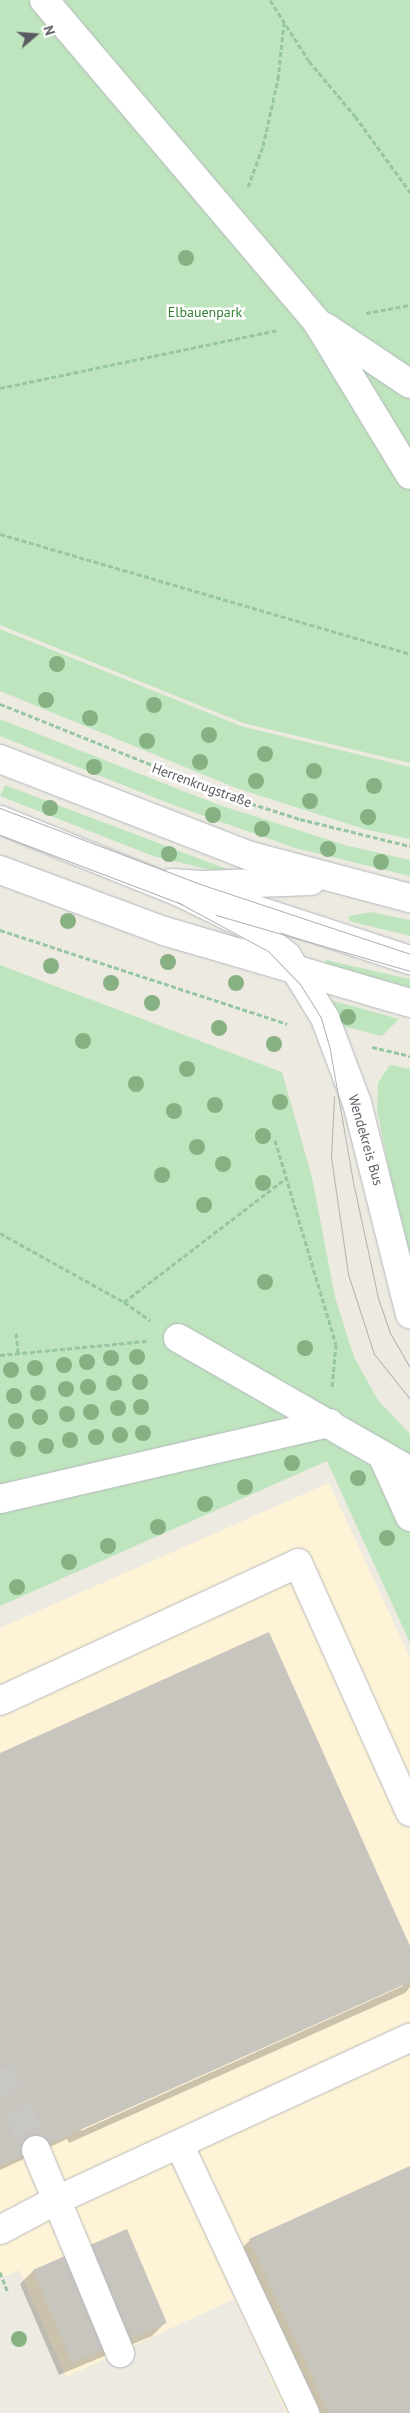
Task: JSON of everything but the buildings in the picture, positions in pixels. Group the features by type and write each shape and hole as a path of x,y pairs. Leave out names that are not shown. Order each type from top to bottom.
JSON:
{"street":[{"path":"44,0 317,322 410,474"},
{"path":"317,322 410,384"},
{"path":"0,759 201,839 335,880 410,898"},
{"path":"0,820 139,875 180,885 410,960"},
{"path":"0,870 164,932 301,974 410,1003"},
{"name":"Wendekreis Bus","path":"139,875 249,926 272,943 301,974 325,1018 357,1104 410,1314"},
{"path":"180,885 335,880"},
{"path":"178,1338 410,1471"},
{"path":"0,1499 329,1423"},
{"path":"382,1455 410,1517"},
{"path":"0,1701 298,1563 410,1812"},
{"path":"0,2230 57,2200 180,2146 410,2038"},
{"path":"180,2146 306,2413"},
{"path":"36,2150 120,2353"}],"path":[{"path":"270,0 309,61 355,116 410,192"},
{"path":"232,222 242,205 263,146 278,79 284,22"},
{"path":"0,388 317,322"},
{"path":"0,534 410,654"},
{"name":"Herrenkrugstraße","path":"0,704 237,799 300,819 410,846"},
{"path":"0,930 290,1025"},
{"path":"275,1140 336,1344 329,1423"},
{"path":"124,1302 286,1178"},
{"path":"0,1233 124,1302 147,1318"},
{"path":"16,1333 18,1354"},
{"path":"0,1355 178,1338"},
{"path":"0,2272 8,2293"}],"shaded area":[{"path":"329,1483 410,1658 410,2413 286,2413 234,2299 66,2377 19,2270 0,2278 0,1628"}],"green space":[{"name":"Elbauenpark","path":"0,0 410,0 410,763 243,723 0,625"},
{"path":"0,629 241,726 410,767 410,839 364,829 236,788 0,691"},
{"path":"0,719 219,805 345,845 410,860 410,876 295,848 173,805 0,736"},
{"path":"5,785 232,871 231,875 153,856 0,796"},
{"path":"371,912 410,920 410,936 349,921 349,916"},
{"path":"326,960 410,979 410,989 325,965"},
{"path":"0,965 282,1072 312,1177 335,1297 354,1357 378,1400 410,1434 410,1643 327,1461 0,1606"},
{"path":"320,997 399,1019 382,1036 334,1024"},
{"path":"390,1065 410,1069 410,1276 377,1110 378,1083"}],"tunnel":[{"path":"0,2069 36,2150"}],"tram line":[{"path":"0,808 203,885 410,954"},
{"path":"0,835 182,904"},
{"path":"177,902 268,951 300,984 321,1018 330,1050 353,1182 378,1298 390,1333 410,1367"},
{"path":"216,915 410,971"},
{"path":"334,1096 331,1157 348,1274 374,1354 410,1399"}]}
